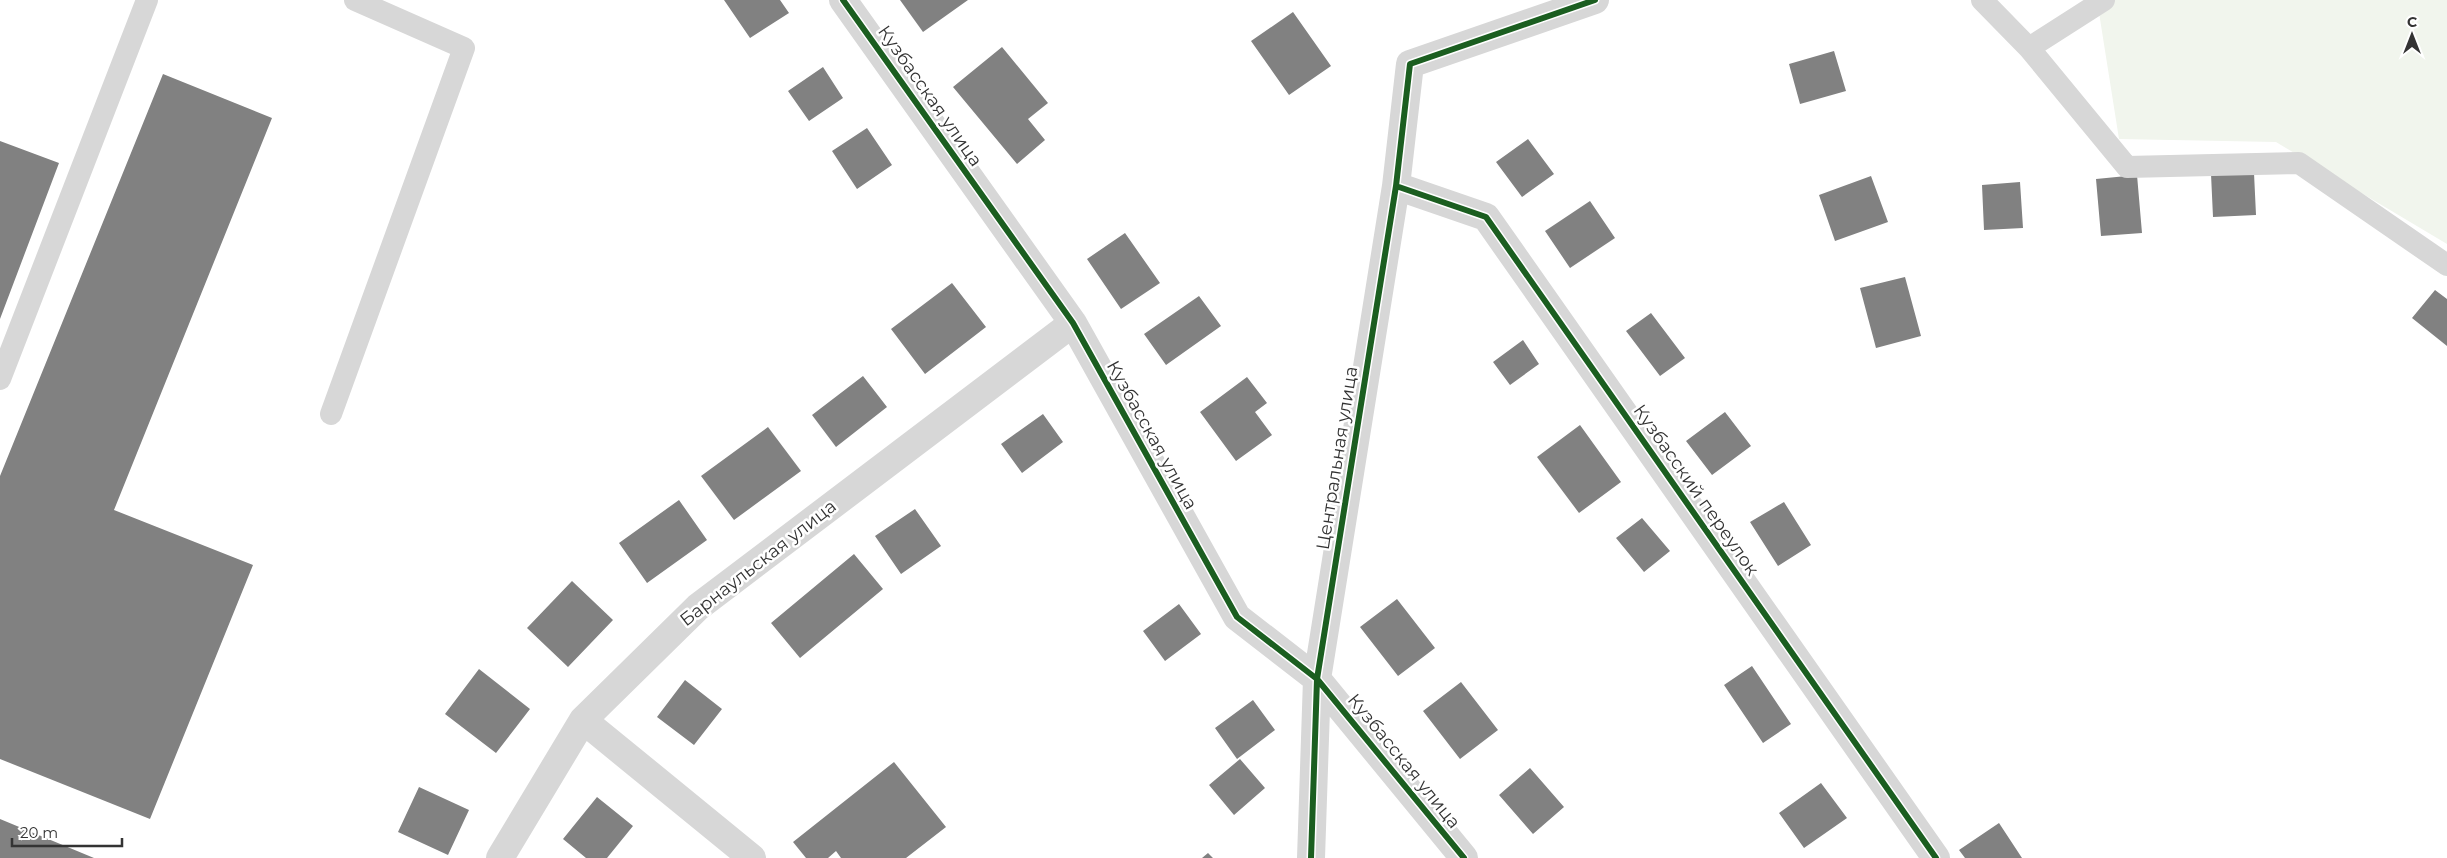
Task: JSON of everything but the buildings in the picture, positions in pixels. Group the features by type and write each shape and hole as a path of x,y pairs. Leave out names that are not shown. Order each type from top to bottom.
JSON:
{"street":[{"name":"Кузбасская улица","path":"843,0 1072,323 1237,617 1316,679 1464,858"},
{"name":"Центральная улица","path":"1311,858 1316,679 1396,186 1410,64 1595,0"},
{"name":"Кузбасский переулок","path":"1396,186 1486,217 1936,858"},
{"name":"Барнаульская улица","path":"500,858 584,720 698,607 1072,323"},
{"path":"584,720 752,858"}],"lane":[{"path":"0,379 147,0"},
{"path":"331,414 464,48 400,9 355,0"},
{"path":"1982,0 2029,48 2127,167 2298,163 2447,265"},
{"path":"2029,48 2104,0"}],"shaded area":[{"path":"2097,0 2447,0 2447,244 2276,142 2119,139"}],"cycle path":[{"path":"843,0 1073,323 1237,617 1317,679 1464,858"},
{"path":"1311,858 1317,679 1396,186 1410,64 1595,0"},
{"path":"1396,186 1486,217 1936,858"}]}
